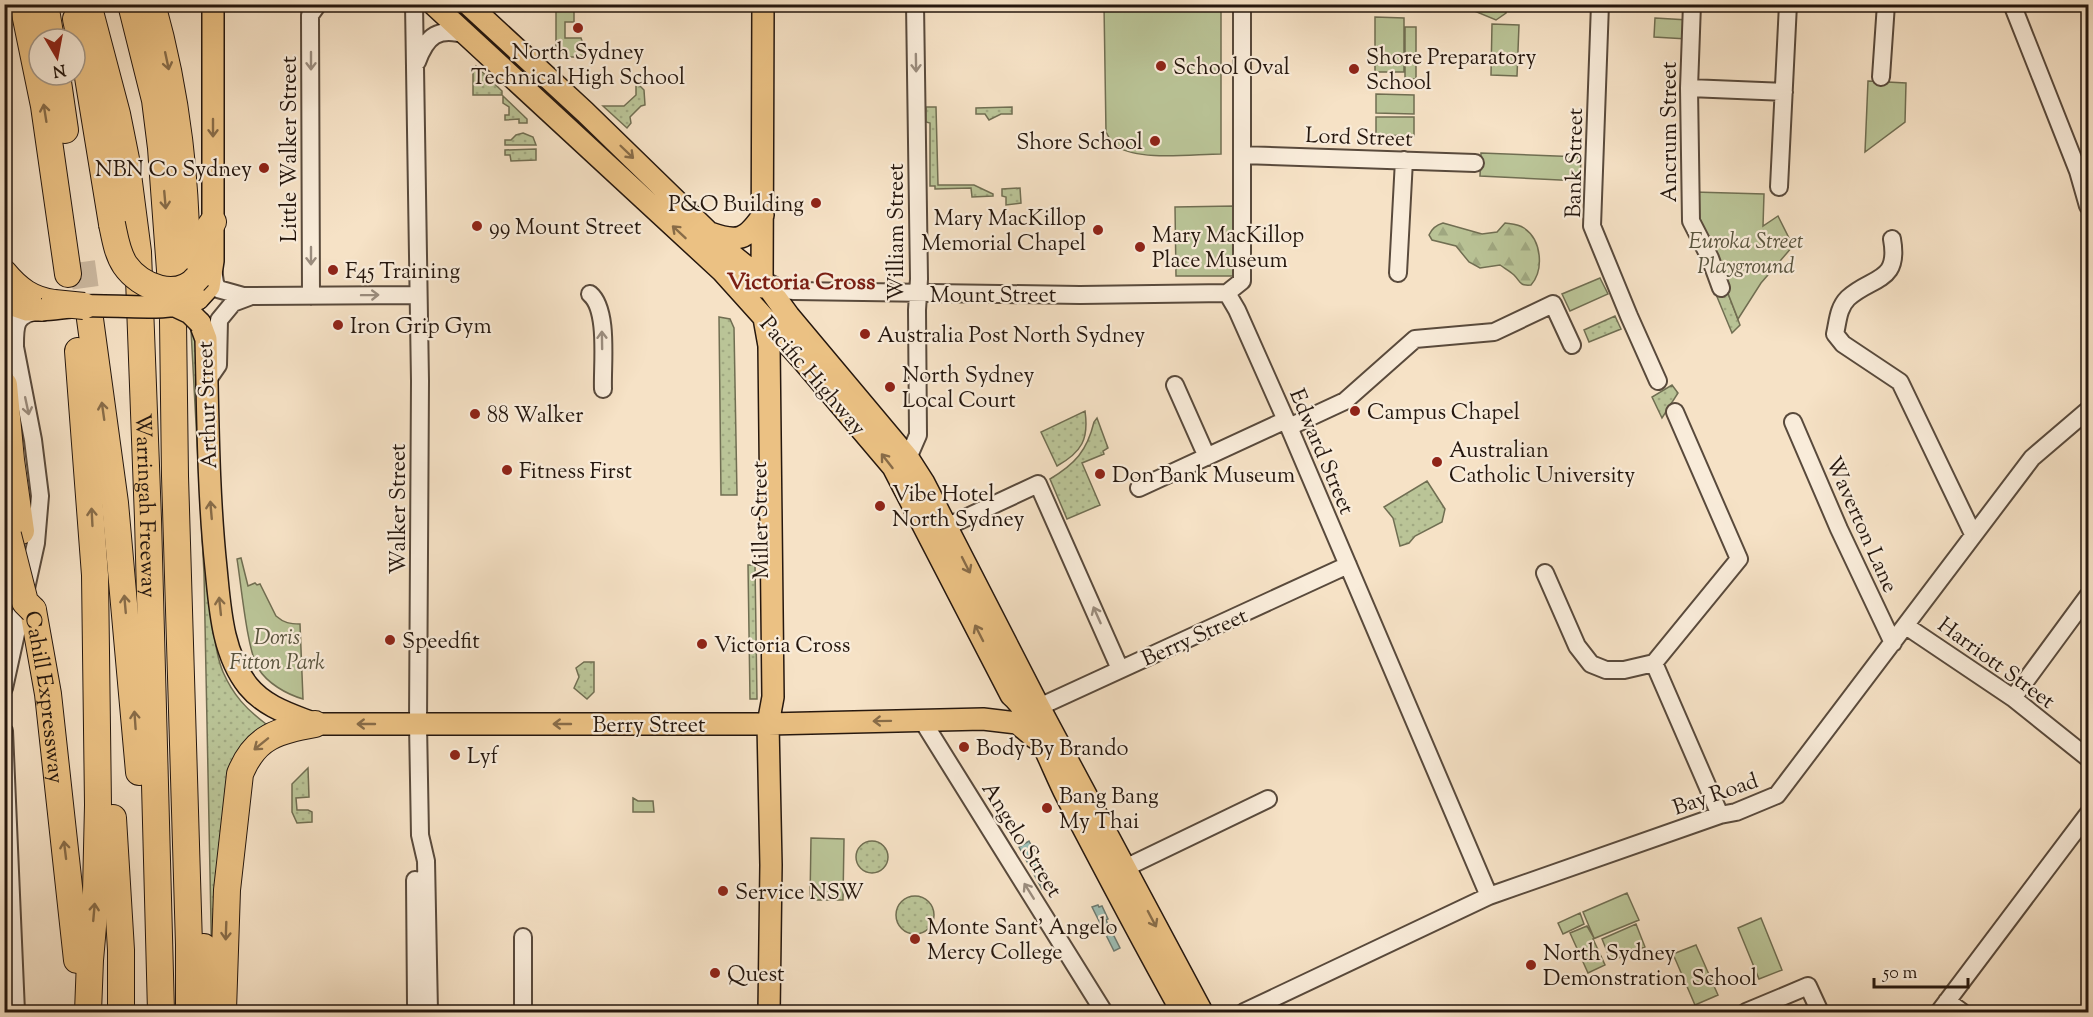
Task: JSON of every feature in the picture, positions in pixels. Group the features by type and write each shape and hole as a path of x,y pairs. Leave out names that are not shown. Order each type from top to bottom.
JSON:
{"highway":[{"path":"23,4 28,27"},
{"path":"45,4 49,27"},
{"path":"72,4 83,49 105,176 99,186 108,225 122,260 141,281 159,288 179,289 189,285 180,298"},
{"name":"Warringah Freeway","path":"88,4 117,114 126,159 138,252 148,507 161,1012"},
{"name":"Warringah Freeway","path":"97,4 111,52 133,149 180,298 160,514 172,1012"},
{"name":"Warringah Freeway","path":"131,4 155,100 180,298 174,452 189,1012"},
{"path":"152,4 165,55 180,138 184,184 180,298 202,914 209,1012"},
{"path":"40,87 75,268 58,87"},
{"path":"180,298 202,266 203,236 213,222"},
{"path":"108,225 110,264 120,284 134,294 180,298"},
{"path":"4,273 25,306 42,301 83,314 84,410 95,575 98,805 96,891 88,1012"},
{"name":"Warringah Freeway","path":"83,314 115,503 128,636 139,773 147,1012"},
{"name":"Cahill Expressway","path":"4,386 11,460 11,529 35,599 33,610 48,694 74,923 80,1012"},
{"path":"95,575 100,605 121,950 121,1012"},
{"path":"223,1012 227,890 240,774 246,761 259,744 281,731 315,724"}],"main road":[{"name":"Pacific Highway","path":"433,4 722,272 764,317 892,467 1011,696 1018,701"},
{"name":"Pacific Highway","path":"468,4 585,112 710,233 762,279 789,316 908,458 924,483 1202,1012"},
{"name":"Miller Street","path":"763,4 762,279 764,317 756,342 756,402 762,703 768,724 771,865 770,1012"},
{"path":"212,5 213,222"},
{"path":"710,233 729,239 741,238 750,232 763,215"},
{"path":"83,314 180,298"},
{"name":"Arthur Street","path":"180,298 206,339 208,463 214,542 221,617 230,652 246,684 259,697 272,707 315,724"},
{"name":"Pacific Highway","path":"1004,638 1005,662 1017,687 1018,701 1182,1012"},
{"name":"Berry Street","path":"983,719 1012,708 1018,701"},
{"name":"Berry Street","path":"315,724 768,724 983,719 1017,723 1041,745"}],"street":[{"name":"Little Walker Street","path":"311,296 310,15 318,4"},
{"name":"Walker Street","path":"414,4 420,381 418,724 420,835 423,845 416,856 416,1010"},
{"name":"William Street","path":"908,458 918,435 915,4"},
{"name":"Bank Street","path":"1600,4 1592,226 1658,381"},
{"name":"Ancrum Street","path":"1692,4 1689,88 1691,221 1710,258 1721,288"},
{"path":"1779,187 1788,4"},
{"path":"1881,77 1886,4"},
{"path":"2012,4 2078,171 2088,207"},
{"path":"1227,293 1242,280 1242,9"},
{"path":"416,66 422,48 436,34 446,31 467,35"},
{"path":"1689,88 1784,92"},
{"name":"Lord Street","path":"1242,155 1475,163"},
{"path":"1398,273 1404,160"},
{"path":"1892,239 1895,256 1886,275 1848,298 1840,310 1835,334 1843,344 1900,382 1973,534"},
{"name":"Mount Street","path":"762,279 783,290 918,294 1227,293"},
{"path":"180,298 214,280 218,290 249,297 417,295"},
{"name":"Edward Street","path":"1227,293 1237,310 1288,423 1489,896"},
{"path":"590,294 597,302 601,315 603,389"},
{"path":"207,381 218,364 219,320 233,303 249,297"},
{"path":"1139,488 1207,457 1345,401 1415,339 1494,332 1553,304 1572,345"},
{"path":"4,688 36,543 39,517 40,485 15,347 16,323 25,306"},
{"path":"1175,386 1207,457"},
{"name":"Bay Road","path":"1244,1012 1489,896 1769,800 1784,789 2032,458 2088,410"},
{"path":"1545,573 1578,646 1591,664 1606,670 1624,670 1654,663 1738,559 1675,412"},
{"name":"Waverton Lane","path":"1793,422 1839,529 1893,643"},
{"path":"946,527 1038,484 1120,669"},
{"name":"Berry Street","path":"1040,707 1348,565"},
{"path":"2013,698 2088,596"},
{"name":"Harriott Street","path":"1906,626 2013,698 2088,758"},
{"path":"1654,663 1720,815"},
{"name":"Angelo Street","path":"922,720 1104,1012"},
{"path":"4,731 16,1012"},
{"path":"1125,868 1268,799"},
{"path":"1962,1012 1943,1007 2088,814"},
{"path":"523,937 523,1012"},
{"path":"1746,1012 1808,986 1820,1012"}],"green space":[{"path":"556,5 574,6 574,22 565,22 565,38 581,38 586,52 581,57 567,57 556,46"},
{"name":"School Oval","path":"1104,5 1221,5 1221,154 1167,156 1139,154 1112,143 1106,132"},
{"path":"1472,5 1507,5 1506,13 1496,20 1472,10"},
{"path":"1375,17 1404,18 1404,72 1375,72"},
{"path":"1655,18 1688,20 1687,39 1654,37"},
{"path":"1492,24 1519,25 1517,76 1491,75"},
{"path":"1405,27 1416,27 1416,79 1405,79"},
{"path":"476,66 502,91 502,95 473,95 473,70"},
{"path":"1868,81 1906,83 1905,122 1865,152"},
{"path":"636,82 644,90 645,105 630,117 631,123 627,128 603,106 624,106 636,95"},
{"path":"1376,94 1414,95 1414,114 1376,113"},
{"path":"503,96 527,119 527,123 519,123 519,119 505,120 505,115 509,115 509,107 503,103"},
{"path":"926,107 936,107 938,185 974,185 993,196 972,197 971,188 935,189 935,186 930,186 930,123 926,122"},
{"path":"1012,107 1012,114 1001,114 989,120 985,114 976,114 976,108"},
{"path":"1376,117 1414,117 1414,136 1376,135"},
{"path":"523,133 533,137 536,145 505,145 505,140 511,140"},
{"path":"536,149 536,160 511,161 510,155 505,155 505,150"},
{"path":"1481,153 1581,157 1580,181 1480,176"},
{"path":"1020,188 1021,203 1006,205 1006,197 1002,196 1002,189"},
{"name":"Euroka Street Playground","path":"1694,192 1764,194 1763,226 1778,216 1793,246 1761,283 1738,319 1693,204"},
{"path":"1234,206 1233,276 1176,276 1175,207"},
{"path":"1443,223 1482,234 1497,232 1505,223 1524,228 1530,233 1538,247 1539,264 1535,279 1531,285 1522,284 1500,265 1480,268 1469,262 1456,246 1432,240 1429,235 1431,230"},
{"path":"1600,278 1608,294 1570,311 1562,294"},
{"path":"1726,288 1740,325 1732,333 1715,292"},
{"path":"1615,316 1621,329 1589,342 1584,330"},
{"path":"719,317 730,319 734,328 737,495 721,495"},
{"path":"191,330 197,340 210,596 216,646 223,672 231,688 266,724 258,731 212,973 204,573"},
{"path":"1672,385 1678,393 1662,418 1652,397"},
{"path":"1085,411 1086,429 1082,444 1066,461 1057,466 1041,432"},
{"path":"1097,418 1108,448 1103,451 1104,454 1082,463 1100,505 1067,519 1050,479 1079,456"},
{"path":"1427,481 1445,509 1442,522 1415,536 1409,543 1400,546 1393,518 1384,507"},
{"name":"Doris Fitton Park","path":"241,558 248,586 255,583 260,584 276,616 287,623 300,624 303,699 290,694 266,678 254,659 237,559"},
{"path":"748,565 755,565 757,699 750,699"},
{"path":"4,568 13,617 5,650"},
{"path":"584,662 594,662 594,692 587,699 574,688 579,677 576,668"},
{"path":"308,768 309,797 296,798 297,810 312,812 312,822 297,823 292,812 292,784"},
{"path":"633,798 638,801 653,801 654,812 633,812"},
{"path":"811,838 844,839 843,900 810,900"},
{"path":"872,841 883,846 888,857 883,868 872,873 861,868 856,857 861,846"},
{"path":"1627,893 1639,920 1593,939 1605,965 1588,973 1570,933 1587,926 1594,938 1583,912"},
{"path":"915,896 929,901 934,915 929,929 915,934 901,929 896,915 901,901"},
{"path":"1580,913 1584,924 1563,934 1558,923"},
{"path":"1761,918 1782,970 1759,979 1738,928"},
{"path":"1636,924 1645,947 1611,961 1602,939"},
{"path":"1696,945 1718,995 1695,1005 1673,954"}],"water":[{"path":"1029,841 1048,876 1045,879 1048,885 1042,889 1019,847"},
{"path":"1102,906 1108,919 1106,920 1120,948 1114,951 1092,907"}],"tunnel":[{"path":"82,262 90,319"}],"place":[{"name":"North Sydney Technical High School","path":"578,28"},
{"name":"School Oval","path":"1161,66"},
{"name":"Shore Preparatory School","path":"1354,69"},
{"name":"Shore School","path":"1155,141"},
{"name":"NBN Co Sydney","path":"264,168"},
{"name":"P&O Building","path":"816,203"},
{"name":"99 Mount Street","path":"477,226"},
{"name":"Mary MacKillop Memorial Chapel","path":"1098,230"},
{"name":"Mary MacKillop Place Museum","path":"1140,247"},
{"name":"F45 Training","path":"333,270"},
{"name":"Iron Grip Gym","path":"338,325"},
{"name":"Australia Post North Sydney","path":"865,334"},
{"name":"North Sydney Local Court","path":"890,387"},
{"name":"Campus Chapel","path":"1355,411"},
{"name":"88 Walker","path":"475,414"},
{"name":"Australian Catholic University","path":"1437,462"},
{"name":"Fitness First","path":"507,470"},
{"name":"Don Bank Museum","path":"1100,474"},
{"name":"Vibe Hotel North Sydney","path":"880,506"},
{"name":"Speedfit","path":"390,640"},
{"name":"Victoria Cross","path":"702,644"},
{"name":"Body By Brando","path":"964,747"},
{"name":"Lyf","path":"455,755"},
{"name":"Bang Bang My Thai","path":"1047,808"},
{"name":"Service NSW","path":"723,891"},
{"name":"Monte Sant' Angelo Mercy College","path":"915,939"},
{"name":"North Sydney Demonstration School","path":"1531,965"},
{"name":"Quest","path":"715,973"}],"district":[{"name":"Victoria Cross","path":"801,281"}]}
